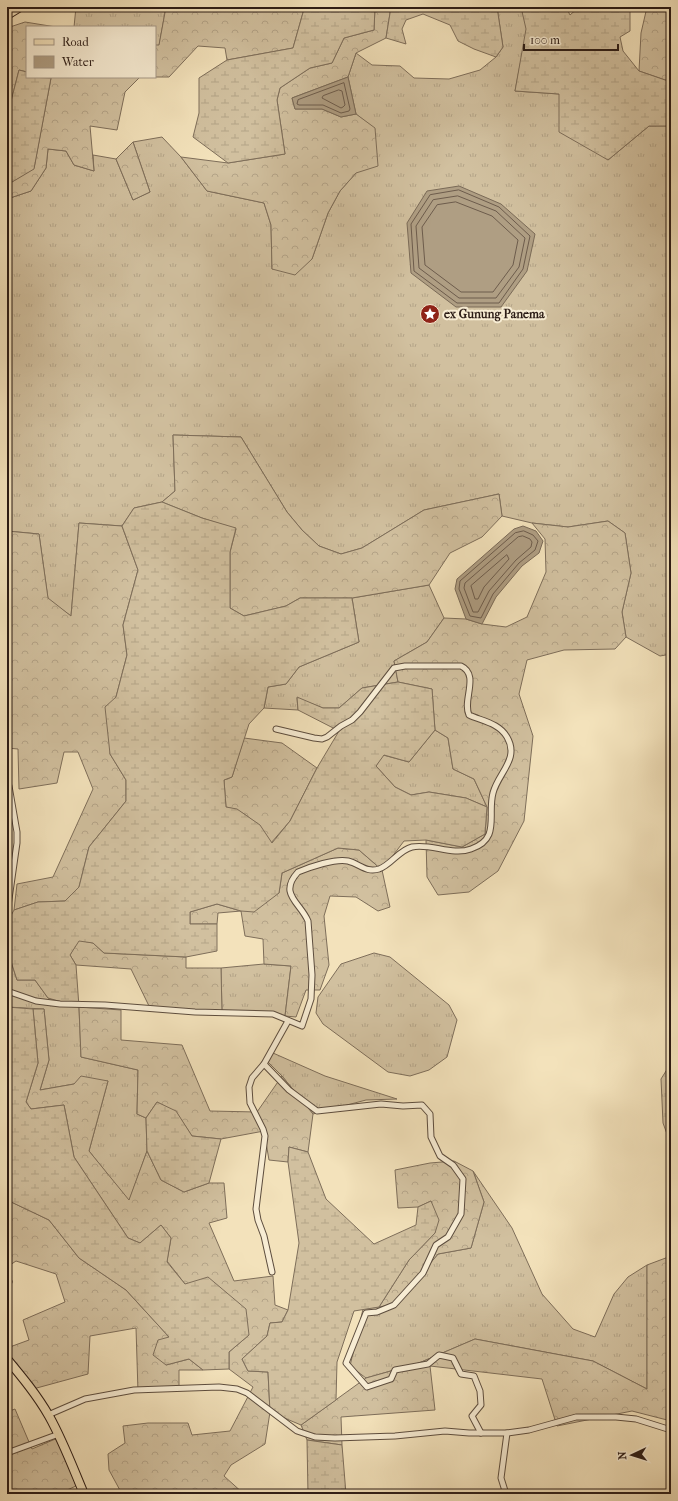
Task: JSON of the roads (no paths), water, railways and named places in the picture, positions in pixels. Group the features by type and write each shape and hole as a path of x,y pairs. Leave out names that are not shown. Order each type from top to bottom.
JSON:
{"main road":[{"path":"7,15 20,7"},
{"path":"7,1359 26,1381 59,1434 84,1494"}],"street":[{"path":"7,991 36,1001 60,1004 105,1004 195,1012 268,1013 302,1026 311,999 312,975 308,921 306,916 290,895 290,889 294,877 298,872 339,860 348,861 368,870 379,869 412,847 425,847 456,852 470,850 478,847 489,835 492,826 491,806 493,792 509,763 512,749 507,737 501,730 490,722 469,715 467,707 470,682 469,675 465,668 461,666 405,666 394,668 360,712 352,720 341,726 327,737 314,738 276,728"},
{"path":"7,913 17,843 17,832 9,786"},
{"path":"272,1272 256,1209 265,1136 250,1103 249,1092 252,1078 264,1064 288,1021"},
{"path":"264,1064 289,1090 317,1111 381,1104 403,1106 422,1105 430,1114 431,1137 440,1156 453,1165 463,1179 461,1214 448,1237 436,1245 423,1273 394,1305 377,1312 366,1313 346,1363 367,1387 391,1379 395,1370 428,1364 439,1355 453,1358 461,1374 474,1376 480,1391 482,1405 472,1416 481,1433"},
{"path":"48,1415 85,1399 134,1390 219,1387 237,1389 247,1393 297,1431 315,1436 335,1438 395,1436 445,1431 507,1433 529,1430 576,1417 616,1417 636,1419 671,1430"},
{"path":"506,1494 501,1478 507,1433"},
{"path":"7,1453 59,1434"}],"water":[{"path":"348,77 356,114 341,117 322,109 295,109 292,98"},
{"path":"459,186 501,204 535,234 527,271 501,307 456,307 411,273 407,223 427,191"},
{"path":"523,526 536,531 543,541 539,553 522,566 496,597 482,624 466,619 455,589 457,579 514,529"}],"place":[{"name":"ex Gunung Panema","path":"430,314"}]}
